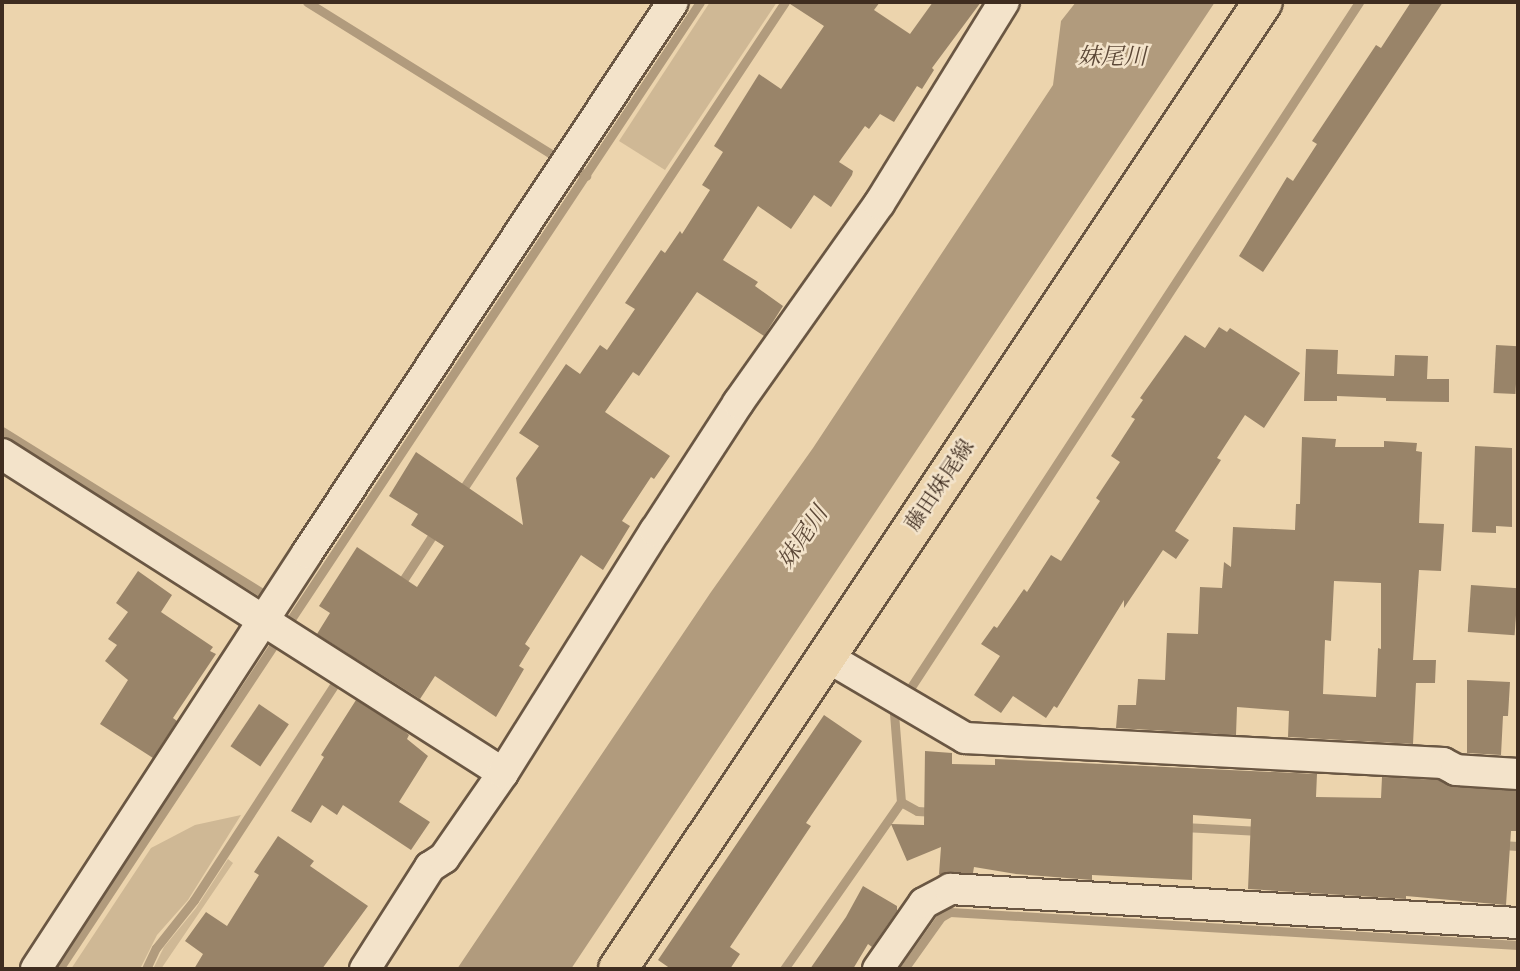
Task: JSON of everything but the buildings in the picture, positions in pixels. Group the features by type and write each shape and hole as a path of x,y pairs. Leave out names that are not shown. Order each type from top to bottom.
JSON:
{"main road":[{"name":"藤田妹尾線","path":"618,969 1263,2"}],"street":[{"path":"36,969 276,617 673,2"},
{"path":"365,969 430,867 444,858 503,773 738,403 879,204 1004,2"},
{"path":"2,454 276,617 342,671 503,773"},
{"path":"827,657 965,738 1443,763 1456,770 1518,774"},
{"path":"878,969 924,903 950,889 1518,923"}],"shaded area":[{"path":"710,2 777,2 665,170 619,141"},
{"path":"241,815 188,900 157,935 140,969 71,969 151,848 195,825"},
{"path":"228,859 233,863 161,969 153,969 164,947 196,908"}],"water":[{"name":"妹尾川","path":"1076,2 1215,2 571,969 457,969 711,592 813,448 1053,85 1061,21"}],"waterway":[{"path":"307,2 586,176"},
{"path":"59,969 700,2"},
{"path":"459,495 785,2"},
{"path":"784,969 901,802 894,713 1359,2"},
{"path":"2,431 270,598"},
{"path":"398,588 436,530"},
{"path":"146,969 156,948 194,900 359,647"},
{"path":"901,802 917,811 935,812"},
{"path":"1183,827 1260,831"},
{"path":"1501,845 1518,846"},
{"path":"904,969 941,917 950,912 1518,945"}]}
